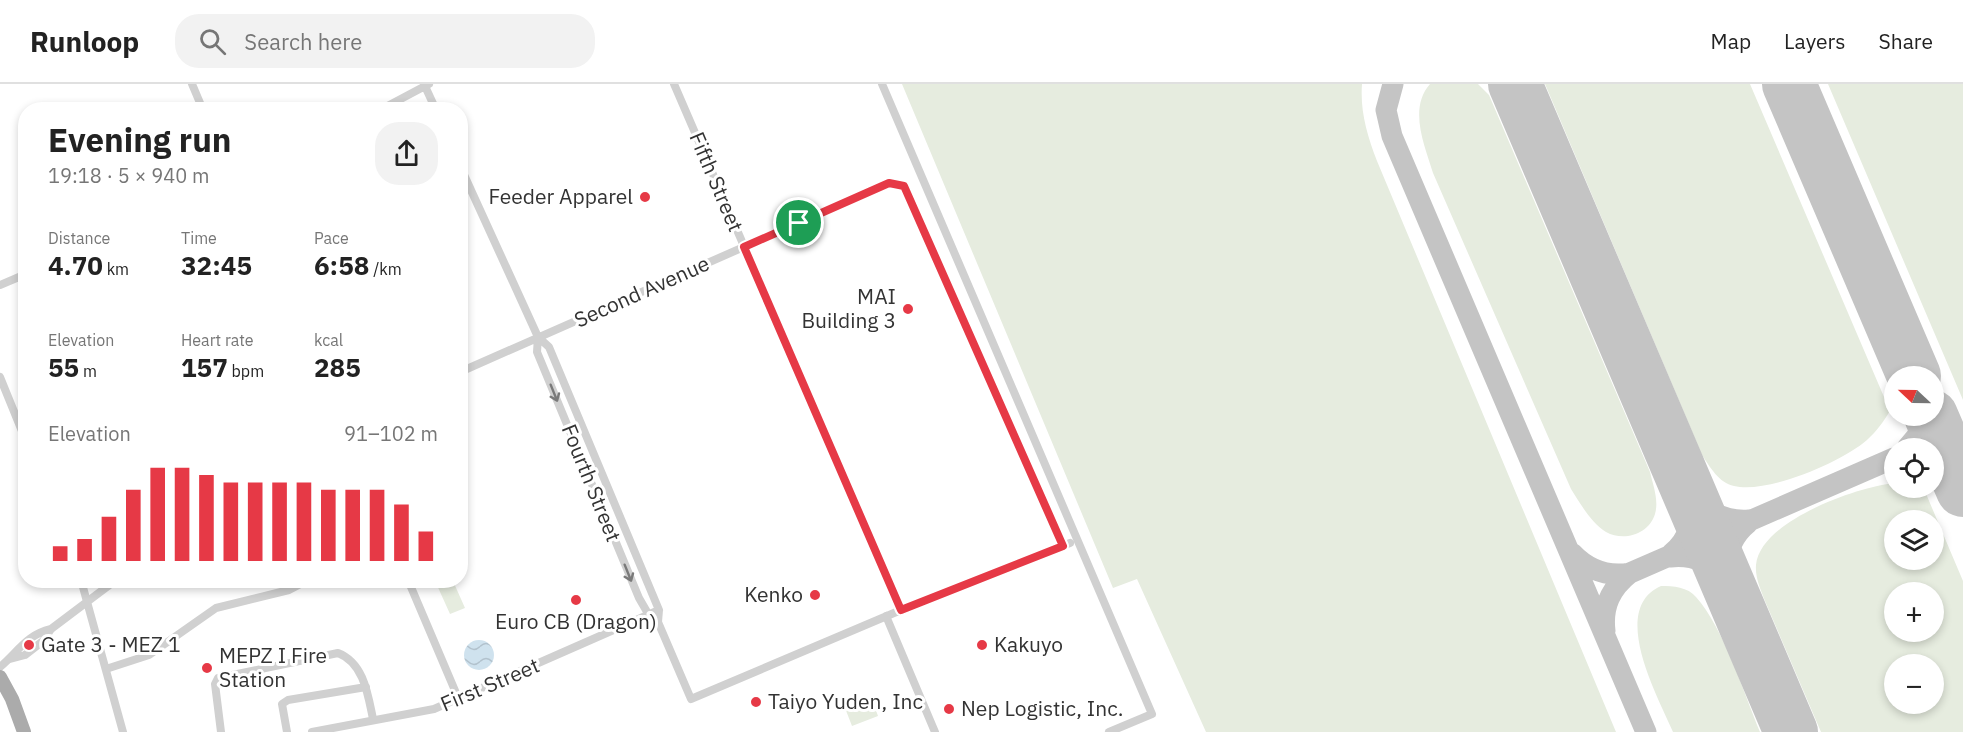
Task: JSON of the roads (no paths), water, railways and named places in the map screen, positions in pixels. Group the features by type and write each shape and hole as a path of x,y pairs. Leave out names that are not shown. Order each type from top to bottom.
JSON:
{"main road":[{"path":"0,677 12,699 24,732"}],"street":[{"path":"192,84 200,102"},
{"name":"Fifth Street","path":"674,84 901,610"},
{"path":"882,84 1152,714 1109,732"},
{"path":"395,102 426,85 433,102"},
{"name":"Second Avenue","path":"468,369 889,183 904,186 1067,545 901,610"},
{"name":"Fourth Street","path":"468,184 538,338 549,347 659,610 658,622 691,699 886,616"},
{"path":"0,285 18,277"},
{"name":"Fourth Street","path":"538,338 537,352 647,615"},
{"path":"0,376 18,421"},
{"path":"575,443 586,437"},
{"path":"593,489 606,483"},
{"path":"615,540 627,535"},
{"path":"84,588 123,732"},
{"path":"0,667 9,659 25,655 43,641 51,629 105,588"},
{"path":"106,669 149,655 216,608 293,588"},
{"path":"411,588 459,700"},
{"path":"639,598 651,593"},
{"name":"First Street","path":"312,732 434,709 459,700 659,610"},
{"path":"901,610 886,616 935,732"},
{"path":"647,615 658,622"},
{"path":"221,732 215,684 218,678 338,653 351,661 366,687 373,719"},
{"path":"287,732 282,704 288,700 366,687"}],"water":[{"path":"479,640 489,645 494,655 489,665 479,670 469,665 464,655 469,645"}],"place":[{"name":"Feeder Apparel","path":"645,197"},
{"name":"MAI Building 3","path":"908,309"},
{"name":"Kenko","path":"815,595"},
{"name":"Euro CB (Dragon)","path":"576,600"},
{"name":"Gate 3 - MEZ 1","path":"29,645"},
{"name":"Kakuyo","path":"982,645"},
{"name":"MEPZ I Fire Station","path":"207,668"},
{"name":"Taiyo Yuden, Inc","path":"756,702"},
{"name":"Nep Logistic, Inc.","path":"949,709"}]}
